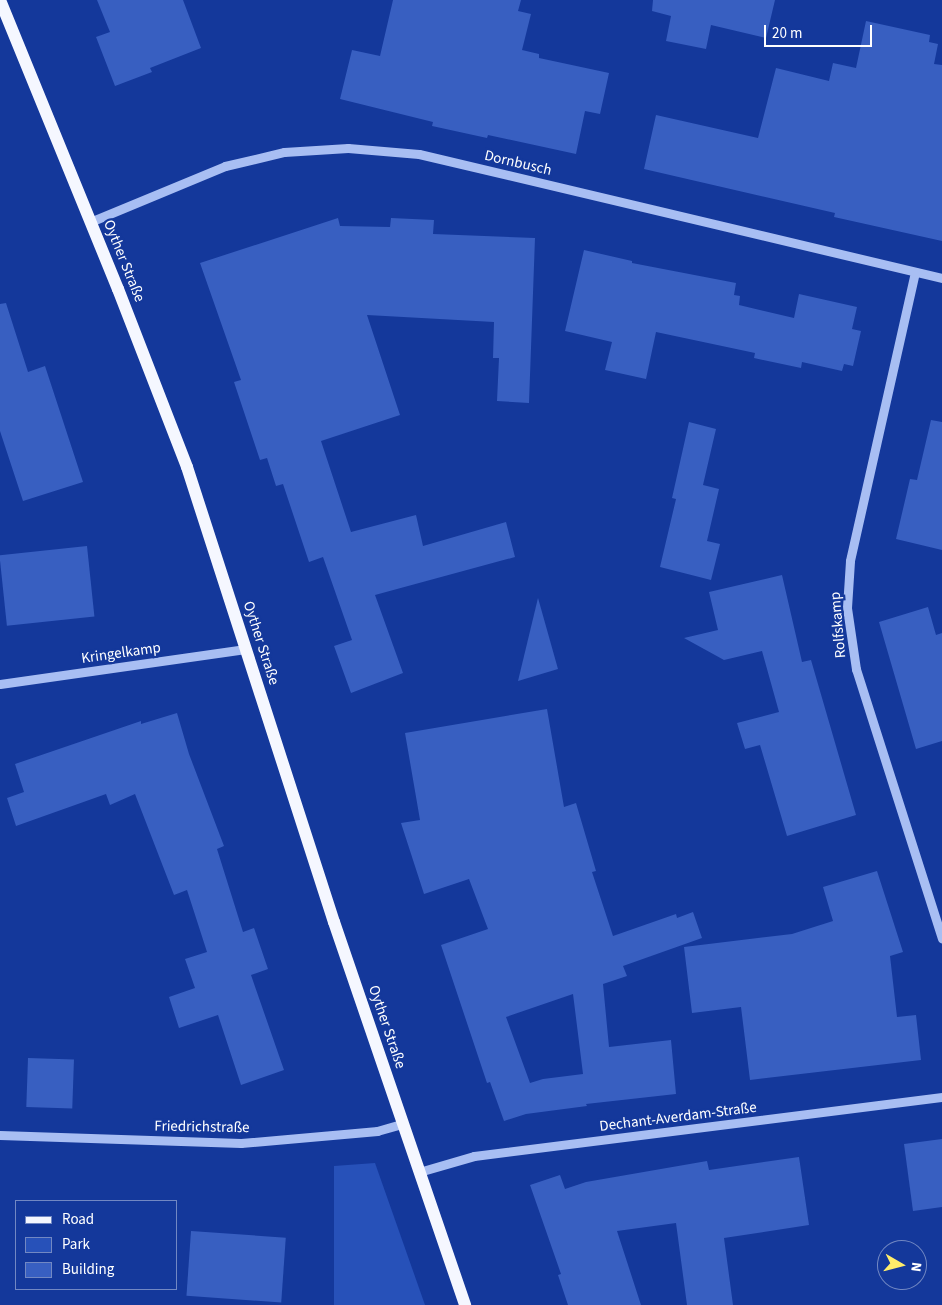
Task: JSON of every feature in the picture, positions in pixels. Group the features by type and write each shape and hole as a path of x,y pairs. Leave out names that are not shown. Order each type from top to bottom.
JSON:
{"main road":[{"name":"Oyther Straße","path":"0,0 187,467 402,1124 466,1305"}],"street":[{"name":"Dornbusch","path":"90,222 225,166 284,152 348,148 420,154 942,278"},
{"name":"Rolfskamp","path":"915,272 850,561 847,608 856,668 942,939"},
{"name":"Kringelkamp","path":"0,684 246,649"},
{"name":"Dechant-Averdam-Straße","path":"419,1172 474,1156 942,1098"},
{"name":"Friedrichstraße","path":"0,1135 241,1143 377,1131 402,1124"}],"green space":[{"path":"375,1163 425,1305 334,1305 334,1166"}],"building":[{"path":"97,0 183,0 201,48 150,68 152,72 115,86 96,37 110,32"},
{"path":"393,0 521,0 518,11 531,14 522,50 539,54 539,58 609,73 600,114 585,111 576,154 488,135 487,138 432,126 433,122 340,99 352,50 380,56"},
{"path":"653,0 775,0 766,38 711,25 706,49 666,41 671,16 652,11"},
{"path":"866,21 930,35 929,42 938,44 934,64 942,65 942,241 834,217 835,213 644,169 656,115 758,138 776,68 829,81 833,63 856,68"},
{"path":"338,218 340,226 390,227 391,218 434,220 433,234 535,238 529,403 497,401 499,358 493,358 494,322 367,315 400,415 321,441 351,532 416,515 423,546 506,522 515,557 375,595 403,673 351,693 334,646 352,640 323,557 309,562 283,484 276,486 267,458 260,460 234,382 241,380 200,263"},
{"path":"584,250 632,261 632,263 736,283 734,295 740,296 739,305 794,318 799,294 857,307 852,329 861,331 853,366 844,364 842,371 802,362 801,368 754,358 755,353 656,332 646,379 605,370 612,342 565,331"},
{"path":"6,303 28,372 45,366 83,482 23,501 0,431 0,304"},
{"path":"931,420 942,422 942,550 896,539 910,479 917,480"},
{"path":"689,422 716,429 703,485 719,489 707,541 720,544 711,580 660,567 676,499 672,498"},
{"path":"87,546 94,617 7,626 0,555"},
{"path":"782,575 802,662 811,660 856,815 787,836 760,745 745,749 737,723 779,712 762,651 724,660 684,638 718,630 709,592"},
{"path":"538,598 558,669 518,681"},
{"path":"928,607 936,635 942,633 942,741 916,749 879,622"},
{"path":"547,709 564,807 576,803 596,871 592,872 613,936 676,914 677,918 693,912 702,938 623,966 627,976 603,984 609,1047 671,1040 676,1094 586,1104 587,1106 526,1114 504,1121 490,1082 487,1083 441,945 488,929 469,879 424,894 401,823 420,820 405,733","holes":["573,994 583,1074 543,1079 530,1083 506,1017"]},
{"path":"177,713 189,754 224,846 217,849 243,932 254,928 268,969 251,975 284,1070 241,1085 218,1015 179,1028 169,997 195,988 185,959 207,952 187,890 174,895 135,794 110,805 106,794 16,826 7,798 24,792 15,764 141,721 141,724"},
{"path":"877,871 903,952 890,956 897,1017 916,1015 921,1060 750,1080 741,1007 692,1013 684,947 792,934 833,921 823,887"},
{"path":"28,1058 74,1060 72,1109 26,1107"},
{"path":"942,1139 942,1207 913,1211 904,1144"},
{"path":"799,1157 809,1225 724,1238 733,1305 687,1305 676,1223 617,1231 641,1305 568,1305 558,1275 561,1274 530,1185 560,1175 565,1189 586,1182 707,1161 709,1170"},
{"path":"191,1231 286,1238 281,1302 186,1296"}]}
